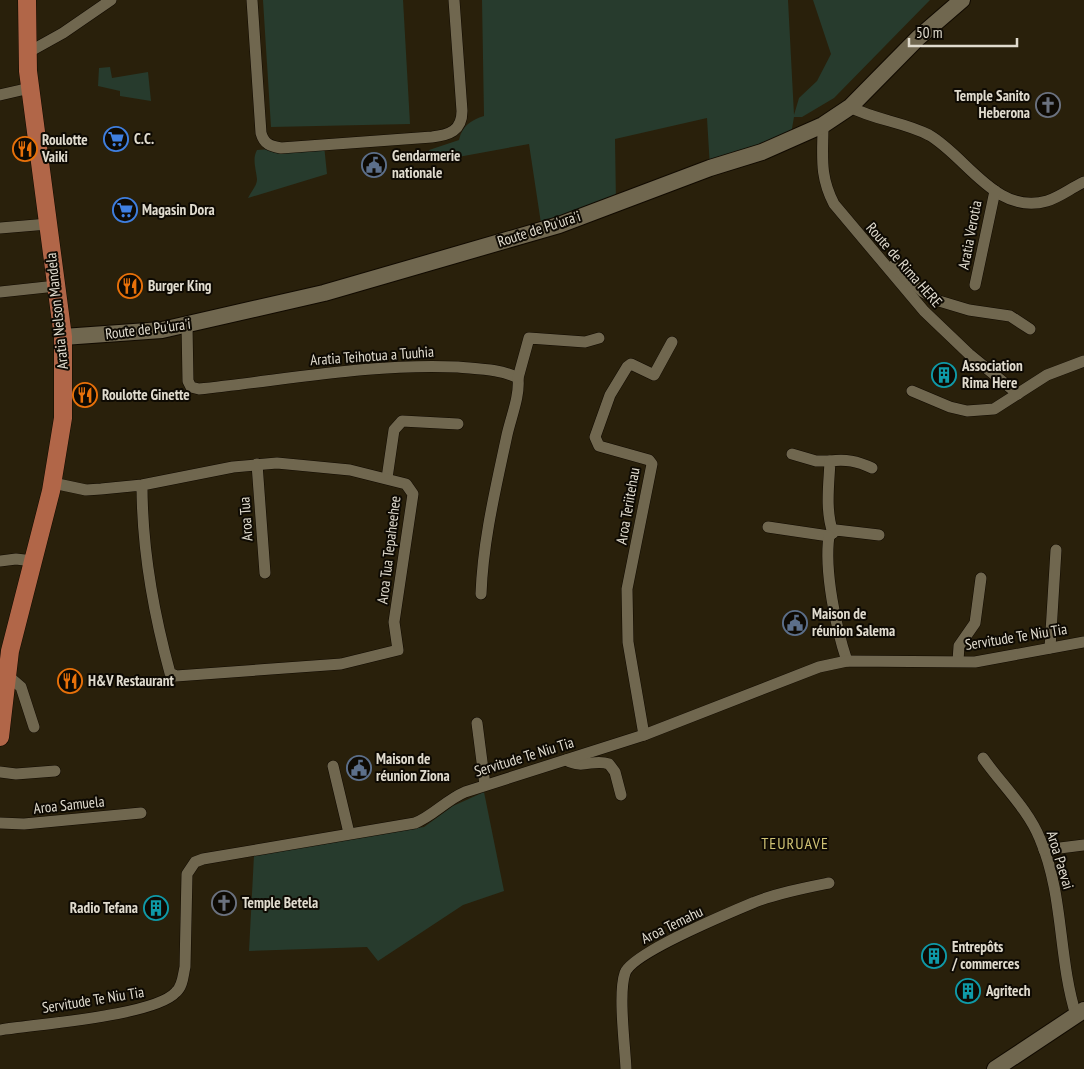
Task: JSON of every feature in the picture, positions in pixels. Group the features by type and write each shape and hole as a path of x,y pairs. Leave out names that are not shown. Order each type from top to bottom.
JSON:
{"main road":[{"name":"Aratia Nelson Mandela","path":"0,737 10,651 52,483 63,418 63,337 30,88 27,53 27,0"},
{"name":"Route de Pu'ura'i","path":"63,337 162,330 324,293 559,225 710,168 762,152 824,125 850,107 918,38 962,0"},
{"path":"995,1069 1080,1013"}],"street":[{"path":"27,53 63,33 111,0"},
{"path":"252,0 261,133 263,141 270,146 281,148 432,137 449,135 456,130 461,123 462,111 454,0"},
{"path":"0,95 30,88"},
{"path":"850,107 872,117 916,130 933,138 995,191 1019,202 1037,203 1062,195 1084,182"},
{"name":"Route de Rima HERE","path":"824,125 822,164 825,186 838,209 876,257 892,270 904,289 946,333 1018,394"},
{"name":"Aratia Verotia","path":"975,285 995,191"},
{"path":"0,228 48,224"},
{"path":"876,257 887,260 923,292 939,301 969,310 1010,316 1030,330"},
{"path":"0,292 56,286"},
{"name":"Aratia Teihotua a Tuuhia","path":"187,325 189,384 199,390 351,369 412,366 491,370 518,378"},
{"path":"481,594 482,564 488,527 518,378 529,338 585,342 599,338"},
{"name":"Aroa Teriitehau","path":"644,735 628,642 626,589 652,464 649,460 599,446 595,437 610,395 627,366 631,364 637,365 654,375 658,372 672,342"},
{"path":"912,391 950,407 979,411 994,409 1046,375 1084,360"},
{"path":"387,478 394,430 402,421 458,424"},
{"path":"792,454 816,461 830,461 843,458 872,468"},
{"path":"830,461 828,493 831,534 828,556 836,620 847,661"},
{"name":"Aroa Tua Tepaheehee","path":"52,483 86,490 142,484 257,464 320,466 387,478 406,484 413,494 394,622 398,650 342,664 176,676 170,673 149,580 143,537 142,484"},
{"name":"Aroa Tua","path":"257,464 266,573"},
{"path":"768,527 831,534 836,530 842,530 879,536"},
{"path":"1050,648 1056,550"},
{"path":"0,561 16,559 33,561"},
{"path":"958,662 959,646 975,623 981,578"},
{"name":"Servitude Te Niu Tia","path":"0,1030 147,1008 176,993 182,982 185,967 187,874 195,862 216,856 349,833 415,824 429,816 450,798 485,785 644,735 799,674 847,661 975,662 1084,642"},
{"path":"8,675 21,687 34,728"},
{"path":"477,723 485,785"},
{"name":"Aroa Paevai","path":"983,758 1026,813 1040,839 1056,894 1068,988 1080,1013"},
{"path":"566,760 581,766 599,762 609,764 615,772 621,795"},
{"path":"333,766 349,833"},
{"path":"0,772 22,774 55,771"},
{"name":"Aroa Samuela","path":"0,823 32,824 141,813"},
{"path":"1044,850 1084,845"},
{"name":"Aroa Temahu","path":"626,1069 623,987 625,973 631,964 649,951 755,902 797,889 829,883"}],"green space":[{"path":"263,0 403,0 410,124 271,127"},
{"path":"482,0 788,0 794,115 799,98 817,81 831,54 813,0 930,0 834,98 802,117 794,117 790,140 710,168 707,118 615,139 616,203 542,230 529,144 431,162 429,150 459,140 462,131 468,124 484,116"},
{"path":"110,67 112,78 148,72 151,101 120,96 120,91 98,86 99,68"},
{"path":"324,145 327,174 248,198 257,182 255,160 257,150"},
{"path":"484,792 504,891 463,905 378,961 367,947 249,951 254,855 424,827 453,806"}],"place":[{"name":"Temple Sanito Heberona","path":"1048,105"},
{"name":"C.C.","path":"116,139"},
{"name":"Roulotte Vaiki","path":"25,149"},
{"name":"Gendarmerie nationale","path":"374,165"},
{"name":"Magasin Dora","path":"125,210"},
{"name":"Burger King","path":"130,286"},
{"name":"Association Rima Here","path":"944,375"},
{"name":"Roulotte Ginette","path":"85,395"},
{"name":"Maison de réunion Salema","path":"795,623"},
{"name":"H&V Restaurant","path":"70,681"},
{"name":"Maison de réunion Ziona","path":"359,768"},
{"name":"Temple Betela","path":"224,903"},
{"name":"Radio Tefana","path":"156,908"},
{"name":"Entrepôts / commerces","path":"934,956"},
{"name":"Agritech","path":"968,991"}],"district":[{"name":"TEURUAVE","path":"795,843"}]}
